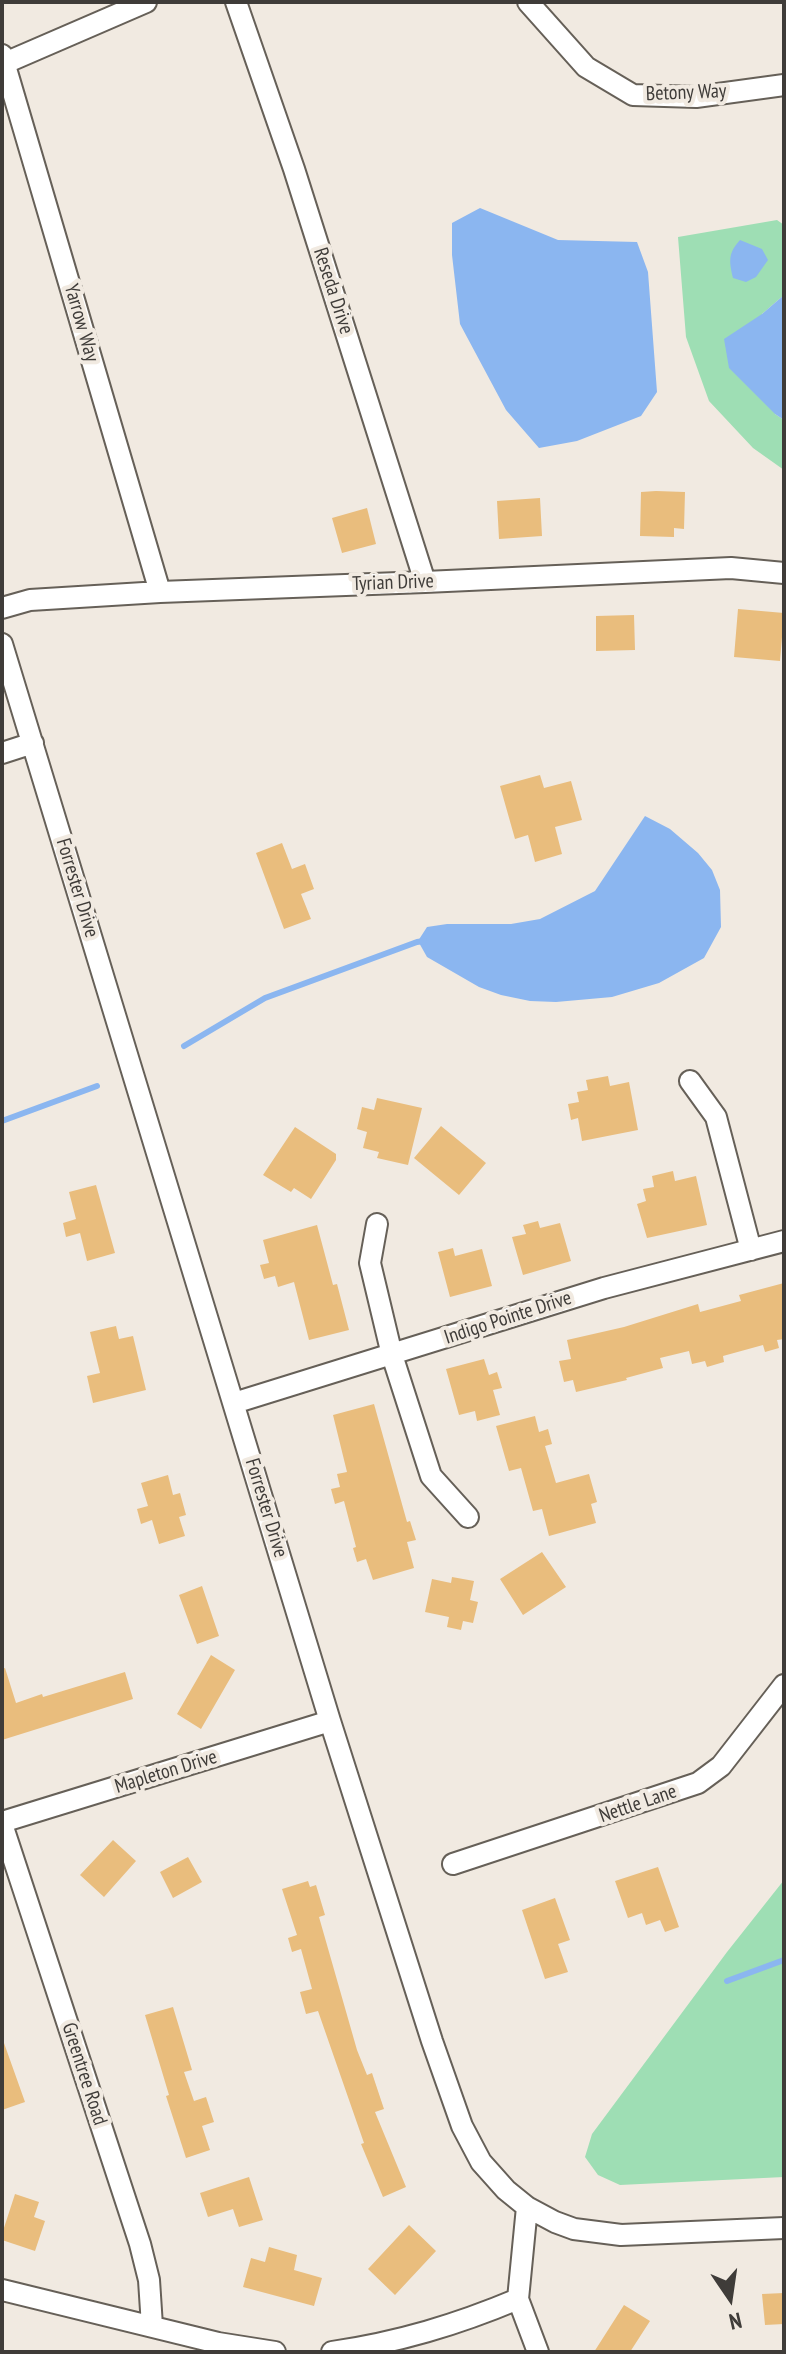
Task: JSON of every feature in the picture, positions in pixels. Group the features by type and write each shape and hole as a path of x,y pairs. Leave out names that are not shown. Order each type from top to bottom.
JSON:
{"street":[{"path":"4,59 146,2"},
{"name":"Reseda Drive","path":"236,2 294,169 425,582"},
{"name":"Betony Way","path":"528,2 586,67 633,95 696,97 784,85"},
{"name":"Yarrow Way","path":"4,59 160,592"},
{"name":"Tyrian Drive","path":"2,608 30,600 160,592 731,568 784,573"},
{"name":"Forrester Drive","path":"2,644 330,1721 462,2126 481,2162 493,2177 527,2207 574,2229 621,2235 784,2228"},
{"path":"2,753 33,743"},
{"path":"690,1081 716,1117 751,1250"},
{"path":"377,1224 370,1263 392,1355 431,1476 468,1517"},
{"name":"Indigo Pointe Drive","path":"234,1403 604,1288 784,1241"},
{"name":"Nettle Lane","path":"453,1864 698,1783 721,1766 784,1685"},
{"name":"Mapleton Drive","path":"2,1823 330,1721"},
{"name":"Greentree Road","path":"2,1823 140,2244 149,2280 152,2326"},
{"path":"527,2207 518,2299 538,2352"},
{"path":"2,2290 218,2343 275,2352"},
{"path":"332,2352 431,2332 518,2299"}],"green space":[{"path":"777,220 784,225 784,295 762,314 775,414 784,420 784,470 753,448 709,401 686,337 678,237"},
{"path":"784,1880 784,2177 620,2185 598,2175 585,2157 592,2134"}],"water":[{"path":"480,208 558,240 637,242 648,272 657,392 641,416 577,441 539,448 506,410 460,324 452,255 452,223"},
{"path":"740,240 762,249 768,260 756,277 746,282 733,278 731,267 731,253"},
{"path":"784,295 784,420 729,368 724,339"},
{"path":"645,816 670,829 712,870 720,890 721,927 704,958 659,983 612,997 556,1002 501,995 479,987 427,957 418,941 427,927 511,924 540,919 595,891"}],"building":[{"path":"641,492 685,492 684,529 674,528 674,537 640,536"},
{"path":"540,498 542,536 499,539 497,501"},
{"path":"367,508 376,544 342,553 332,518"},
{"path":"738,609 784,613 780,661 734,657"},
{"path":"634,615 635,650 596,651 596,616"},
{"path":"540,775 544,788 571,781 582,820 555,827 562,854 535,862 528,835 515,839 500,786"},
{"path":"282,843 292,869 305,864 314,889 301,894 311,919 284,929 256,853"},
{"path":"608,1076 610,1086 629,1082 638,1130 582,1141 578,1118 571,1120 568,1104 579,1102 577,1092 588,1090 586,1080"},
{"path":"377,1098 422,1108 408,1165 377,1158 379,1152 363,1148 367,1132 357,1129 362,1107 374,1110"},
{"path":"441,1126 486,1163 459,1195 414,1158"},
{"path":"295,1127 336,1154 336,1160 311,1199 294,1188 291,1192 263,1175"},
{"path":"673,1171 675,1181 696,1176 707,1225 647,1238 637,1204 646,1201 643,1189 654,1187 652,1176"},
{"path":"96,1185 115,1253 87,1261 80,1233 66,1237 63,1223 76,1219 69,1192"},
{"path":"538,1221 540,1228 560,1223 571,1261 523,1275 512,1237 526,1234 523,1225"},
{"path":"317,1225 349,1330 309,1340 294,1282 278,1287 275,1276 264,1279 260,1265 269,1263 263,1240"},
{"path":"453,1248 455,1256 482,1249 492,1286 450,1297 438,1252"},
{"path":"784,1283 784,1339 777,1340 779,1348 765,1352 763,1345 723,1356 724,1362 707,1367 705,1361 692,1364 689,1351 660,1358 663,1368 576,1392 573,1380 564,1382 559,1361 571,1359 567,1340 624,1327 698,1304 700,1312 741,1301 739,1295"},
{"path":"116,1326 119,1339 133,1336 146,1390 93,1403 87,1376 100,1373 90,1332"},
{"path":"484,1359 489,1375 497,1372 502,1388 493,1390 500,1415 477,1421 475,1411 459,1415 446,1369"},
{"path":"374,1404 407,1522 410,1521 416,1540 407,1542 414,1568 373,1580 366,1559 357,1562 344,1501 335,1504 331,1489 340,1487 337,1474 347,1472 333,1415"},
{"path":"535,1416 539,1432 548,1429 552,1444 545,1446 556,1483 589,1474 597,1502 591,1504 596,1523 549,1536 542,1509 533,1511 521,1468 509,1471 496,1426"},
{"path":"168,1475 173,1495 180,1493 186,1515 179,1517 185,1536 159,1544 152,1520 141,1524 137,1509 148,1506 141,1483"},
{"path":"542,1552 566,1587 523,1615 500,1579"},
{"path":"452,1577 474,1581 470,1600 478,1602 473,1623 463,1621 461,1630 447,1627 449,1617 425,1612 432,1579 451,1583"},
{"path":"202,1586 219,1636 197,1644 179,1595"},
{"path":"211,1655 235,1670 201,1729 177,1714"},
{"path":"5,1668 16,1703 125,1672 133,1699 2,1740 2,1669"},
{"path":"113,1840 136,1861 104,1897 80,1875"},
{"path":"188,1857 202,1882 173,1898 160,1872"},
{"path":"658,1867 679,1927 665,1932 660,1920 646,1925 642,1913 628,1918 615,1881"},
{"path":"308,1881 310,1887 316,1885 325,1915 319,1917 357,2050 367,2075 372,2073 384,2109 375,2112 406,2187 383,2197 361,2144 364,2143 318,2011 306,2014 300,1992 312,1989 301,1949 292,1952 288,1938 297,1935 282,1889"},
{"path":"555,1898 570,1940 558,1944 568,1972 545,1979 522,1910"},
{"path":"173,2007 192,2070 184,2072 194,2101 206,2097 214,2122 202,2126 210,2150 186,2158 145,2015"},
{"path":"2,2044 25,2102 2,2110"},
{"path":"249,2177 263,2220 239,2227 233,2209 208,2217 200,2193"},
{"path":"15,2194 39,2202 34,2217 45,2221 35,2251 2,2240"},
{"path":"409,2225 436,2251 395,2295 368,2269"},
{"path":"269,2247 297,2255 294,2270 322,2278 314,2306 243,2287 251,2258 265,2262"},
{"path":"784,2293 784,2324 765,2325 762,2294"},
{"path":"624,2305 650,2321 630,2352 594,2352"}],"waterway":[{"path":"184,1046 265,998 424,941"},
{"path":"2,1121 97,1086"},
{"path":"727,1981 784,1960"}]}
